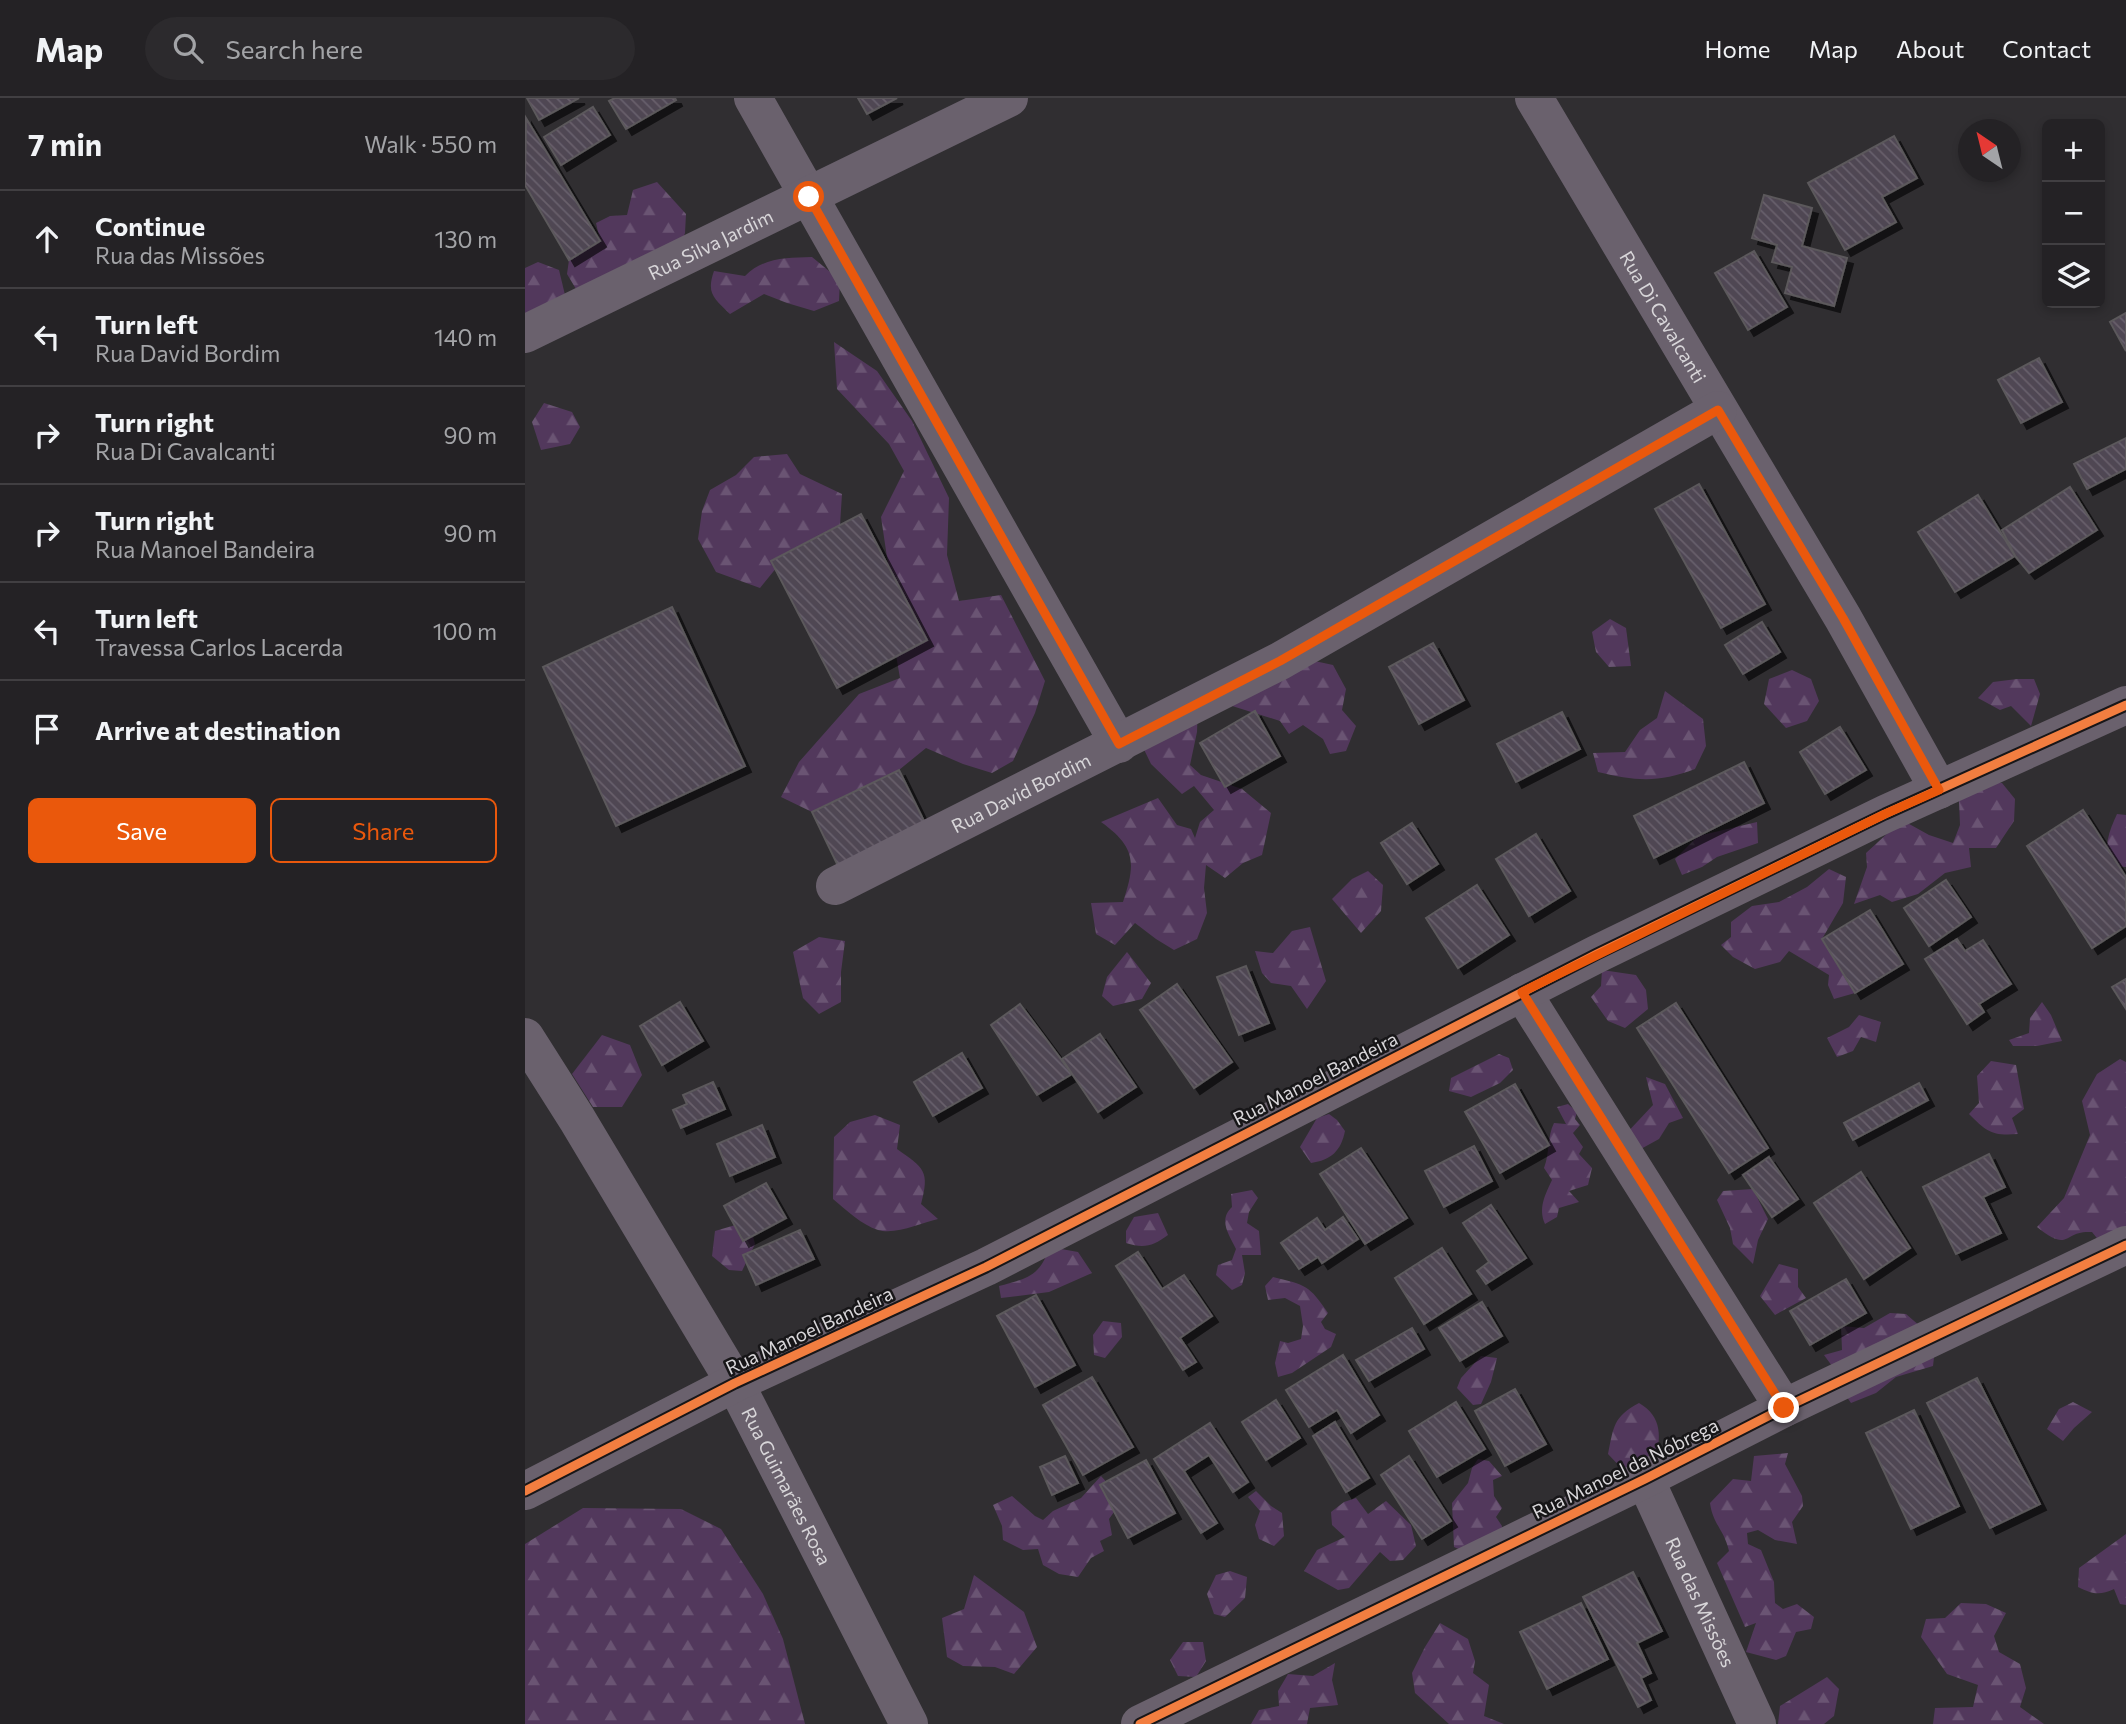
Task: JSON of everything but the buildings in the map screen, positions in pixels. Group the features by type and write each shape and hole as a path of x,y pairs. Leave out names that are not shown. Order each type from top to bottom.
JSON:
{"street":[{"path":"753,98 1119,744"},
{"name":"Rua Silva Jardim","path":"525,334 1009,98"},
{"name":"Rua Di Cavalcanti","path":"1534,98 1843,618 1939,790"},
{"name":"Rua David Bordim","path":"835,887 1280,661 1718,410"},
{"name":"Rua Manoel Bandeira","path":"525,1491 735,1384 986,1267 1522,992 1885,814 2126,705"},
{"path":"1522,992 1784,1408"},
{"name":"Rua Guimarães Rosa","path":"525,1037 735,1384 909,1724"},
{"name":"Rua Manoel da Nóbrega","path":"1140,1724 1645,1479 1784,1408 2126,1245"},
{"name":"Rua das Missões","path":"1645,1479 1757,1724"}],"green space":[{"path":"657,182 686,214 685,233 680,247 576,289 567,274 569,260 600,241 596,223 610,216 627,215 633,190"},
{"path":"812,257 840,280 839,301 814,311 764,294 730,314 711,290 714,271 745,276 768,262"},
{"path":"538,262 559,270 565,295 525,322 525,268"},
{"path":"834,342 877,371 912,421 949,498 947,555 959,601 1001,595 1045,681 1035,713 1013,761 992,773 926,748 899,770 812,812 781,797 799,762 859,694 900,678 888,609 888,564 881,517 904,471 889,444 837,389"},
{"path":"544,403 572,412 580,427 570,444 541,450 532,422"},
{"path":"787,454 800,474 842,494 840,525 824,548 790,551 760,588 716,572 698,539 702,511 710,490 736,475 754,457"},
{"path":"1610,619 1626,628 1631,666 1609,667 1596,652 1592,632"},
{"path":"1310,660 1333,665 1346,689 1342,710 1356,726 1346,751 1330,754 1323,739 1303,725 1289,734 1280,721 1229,705"},
{"path":"1792,670 1811,679 1819,701 1807,721 1786,728 1764,704 1769,679"},
{"path":"2034,679 2040,694 2031,726 2011,706 2000,710 1978,698 1993,682"},
{"path":"1665,691 1703,719 1706,746 1695,769 1670,777 1647,779 1598,772 1593,753 1625,752 1640,730 1657,718"},
{"path":"1198,703 1197,732 1190,765 1201,775 1242,789 1271,813 1262,855 1243,863 1225,878 1206,865 1204,888 1207,913 1197,939 1174,950 1135,923 1115,945 1096,934 1091,903 1123,902 1130,877 1130,857 1121,840 1101,822 1158,798 1177,825 1191,829 1195,838 1200,822 1214,810 1194,786 1182,794 1151,764 1137,735"},
{"path":"1979,780 2002,783 2015,799 2014,821 1996,848 1969,848 1971,867 1945,873 1918,894 1892,902 1880,895 1854,904 1867,867 1866,853 1902,820 1929,835 1953,843 1960,825 1959,801"},
{"path":"2117,814 2126,815 2126,867 2109,866 2107,859 2108,840"},
{"path":"1757,822 1758,843 1717,857 1682,875 1675,859 1698,836"},
{"path":"1829,869 1846,877 1843,903 1822,939 1855,993 1834,999 1828,985 1829,975 1789,951 1780,962 1755,969 1733,957 1721,945 1731,937 1731,922 1752,906 1779,902 1807,887"},
{"path":"1368,871 1383,885 1381,911 1361,933 1332,899 1352,879"},
{"path":"1310,927 1326,981 1307,1009 1291,986 1271,983 1262,973 1255,951 1273,953 1292,931"},
{"path":"819,937 845,941 841,1002 819,1014 803,998 793,952"},
{"path":"1127,952 1151,983 1142,999 1113,1006 1102,996 1107,977"},
{"path":"1602,970 1636,975 1646,990 1648,1009 1625,1028 1608,1021 1591,997 1601,986"},
{"path":"2042,1002 2062,1041 2037,1046 2013,1046 2009,1040 2029,1033 2030,1018"},
{"path":"1859,1015 1881,1022 1876,1042 1861,1037 1853,1051 1837,1057 1827,1038 1849,1027"},
{"path":"602,1035 630,1045 642,1075 622,1107 593,1107 572,1074"},
{"path":"1499,1054 1509,1058 1513,1070 1500,1083 1471,1097 1449,1091 1451,1078"},
{"path":"2120,1059 2126,1062 2126,1250 2108,1252 2092,1232 2082,1232 2061,1240 2037,1227 2064,1198 2090,1135 2082,1101 2097,1074"},
{"path":"1991,1061 2016,1065 2024,1109 2012,1118 2018,1134 1990,1132 1969,1114 1979,1103 1977,1076"},
{"path":"1646,1077 1665,1084 1683,1118 1669,1123 1659,1139 1639,1150 1623,1137 1653,1105"},
{"path":"1568,1104 1577,1112 1575,1119 1580,1125 1573,1133 1583,1147 1579,1154 1592,1168 1588,1185 1569,1191 1579,1202 1559,1208 1557,1217 1545,1224 1542,1207 1552,1180 1544,1168 1550,1134 1554,1123 1566,1124 1557,1107"},
{"path":"1329,1114 1345,1131 1343,1138 1334,1153 1324,1160 1311,1163 1300,1147 1317,1118"},
{"path":"875,1115 900,1125 897,1149 922,1171 925,1184 921,1204 938,1219 900,1230 878,1230 860,1221 833,1199 834,1137 850,1122"},
{"path":"1753,1189 1768,1219 1758,1240 1753,1264 1733,1244 1730,1228 1717,1200 1723,1191"},
{"path":"1252,1190 1258,1198 1249,1212 1247,1223 1259,1231 1261,1255 1242,1255 1245,1273 1242,1285 1232,1290 1216,1275 1218,1265 1232,1260 1236,1249 1226,1228 1226,1217 1232,1207 1231,1194"},
{"path":"1158,1213 1168,1235 1148,1245 1126,1243 1126,1231 1134,1217"},
{"path":"749,1221 755,1244 742,1271 729,1270 712,1256 715,1231"},
{"path":"1050,1247 1078,1252 1092,1273 1049,1292 1001,1298 999,1286 1031,1275 1041,1265"},
{"path":"1779,1264 1798,1269 1798,1287 1806,1298 1775,1315 1760,1296"},
{"path":"1273,1277 1311,1291 1328,1313 1321,1322 1325,1329 1336,1334 1331,1347 1292,1373 1278,1377 1275,1363 1280,1341 1288,1343 1301,1339 1303,1326 1300,1306 1285,1298 1268,1300 1265,1286"},
{"path":"1890,1313 1906,1314 1936,1340 1933,1366 1896,1377 1876,1393 1851,1403 1833,1377 1832,1366 1824,1355 1842,1350 1841,1326 1864,1328"},
{"path":"1103,1321 1121,1323 1122,1337 1105,1358 1094,1355 1093,1335"},
{"path":"1481,1356 1497,1358 1491,1382 1481,1404 1473,1405 1457,1388 1461,1378"},
{"path":"2073,1402 2092,1412 2063,1441 2047,1429 2059,1409"},
{"path":"1639,1403 1656,1421 1659,1436 1657,1453 1655,1462 1627,1474 1608,1454 1619,1418"},
{"path":"1788,1453 1785,1464 1802,1496 1803,1506 1792,1522 1797,1544 1775,1540 1758,1530 1747,1533 1748,1544 1761,1550 1774,1582 1775,1603 1783,1609 1797,1604 1814,1617 1811,1629 1796,1632 1786,1656 1776,1660 1746,1652 1756,1623 1745,1627 1717,1563 1729,1551 1710,1503 1733,1479 1751,1481 1754,1456"},
{"path":"1478,1459 1489,1461 1502,1476 1493,1480 1494,1496 1502,1508 1496,1517 1502,1526 1500,1542 1472,1555 1454,1547 1452,1503 1468,1483"},
{"path":"1101,1476 1119,1496 1109,1519 1112,1535 1100,1541 1104,1551 1091,1558 1078,1577 1059,1574 1043,1565 1038,1549 1023,1550 1003,1540 1002,1526 993,1505 1012,1496 1043,1520 1053,1511 1081,1498"},
{"path":"1256,1491 1282,1513 1284,1536 1274,1546 1259,1539 1255,1525 1260,1511 1248,1497"},
{"path":"1356,1498 1368,1514 1386,1501 1411,1525 1416,1546 1403,1560 1390,1561 1380,1552 1349,1588 1338,1590 1304,1571 1317,1550 1345,1537 1332,1525 1331,1512 1344,1502"},
{"path":"583,1508 681,1509 721,1529 763,1594 783,1639 805,1724 525,1724 525,1544"},
{"path":"2126,1534 2126,1605 2120,1604 2114,1589 2096,1593 2078,1587 2079,1568"},
{"path":"1230,1571 1247,1577 1245,1598 1225,1617 1214,1614 1207,1594 1216,1575"},
{"path":"974,1575 1024,1612 1037,1647 1014,1674 995,1667 963,1666 947,1657 942,1618 964,1609"},
{"path":"1961,1603 1986,1604 2006,1613 1994,1636 1999,1652 2020,1664 2026,1688 2020,1707 2044,1724 1933,1724 1935,1708 1973,1707 1978,1685 1947,1674 1921,1637 1926,1619 1945,1618"},
{"path":"1440,1623 1468,1639 1475,1661 1473,1673 1489,1685 1484,1716 1504,1724 1449,1724 1415,1693 1412,1673"},
{"path":"1183,1642 1203,1642 1206,1661 1196,1677 1178,1676 1170,1660"},
{"path":"1335,1663 1332,1680 1338,1705 1310,1708 1307,1724 1251,1724 1259,1710 1279,1706 1278,1691 1288,1674 1313,1676"},
{"path":"1827,1677 1839,1689 1834,1716 1824,1724 1778,1724 1780,1706"}],"cycle path":[{"path":"525,1491 735,1383 986,1267 1597,954 1885,814 2126,705"},
{"path":"1140,1724 1645,1479 1784,1408 2126,1245"}],"route":[{"path":"809,197 1119,744 1280,661 1718,410 1843,618 1939,790 1522,992 1784,1408"}]}
